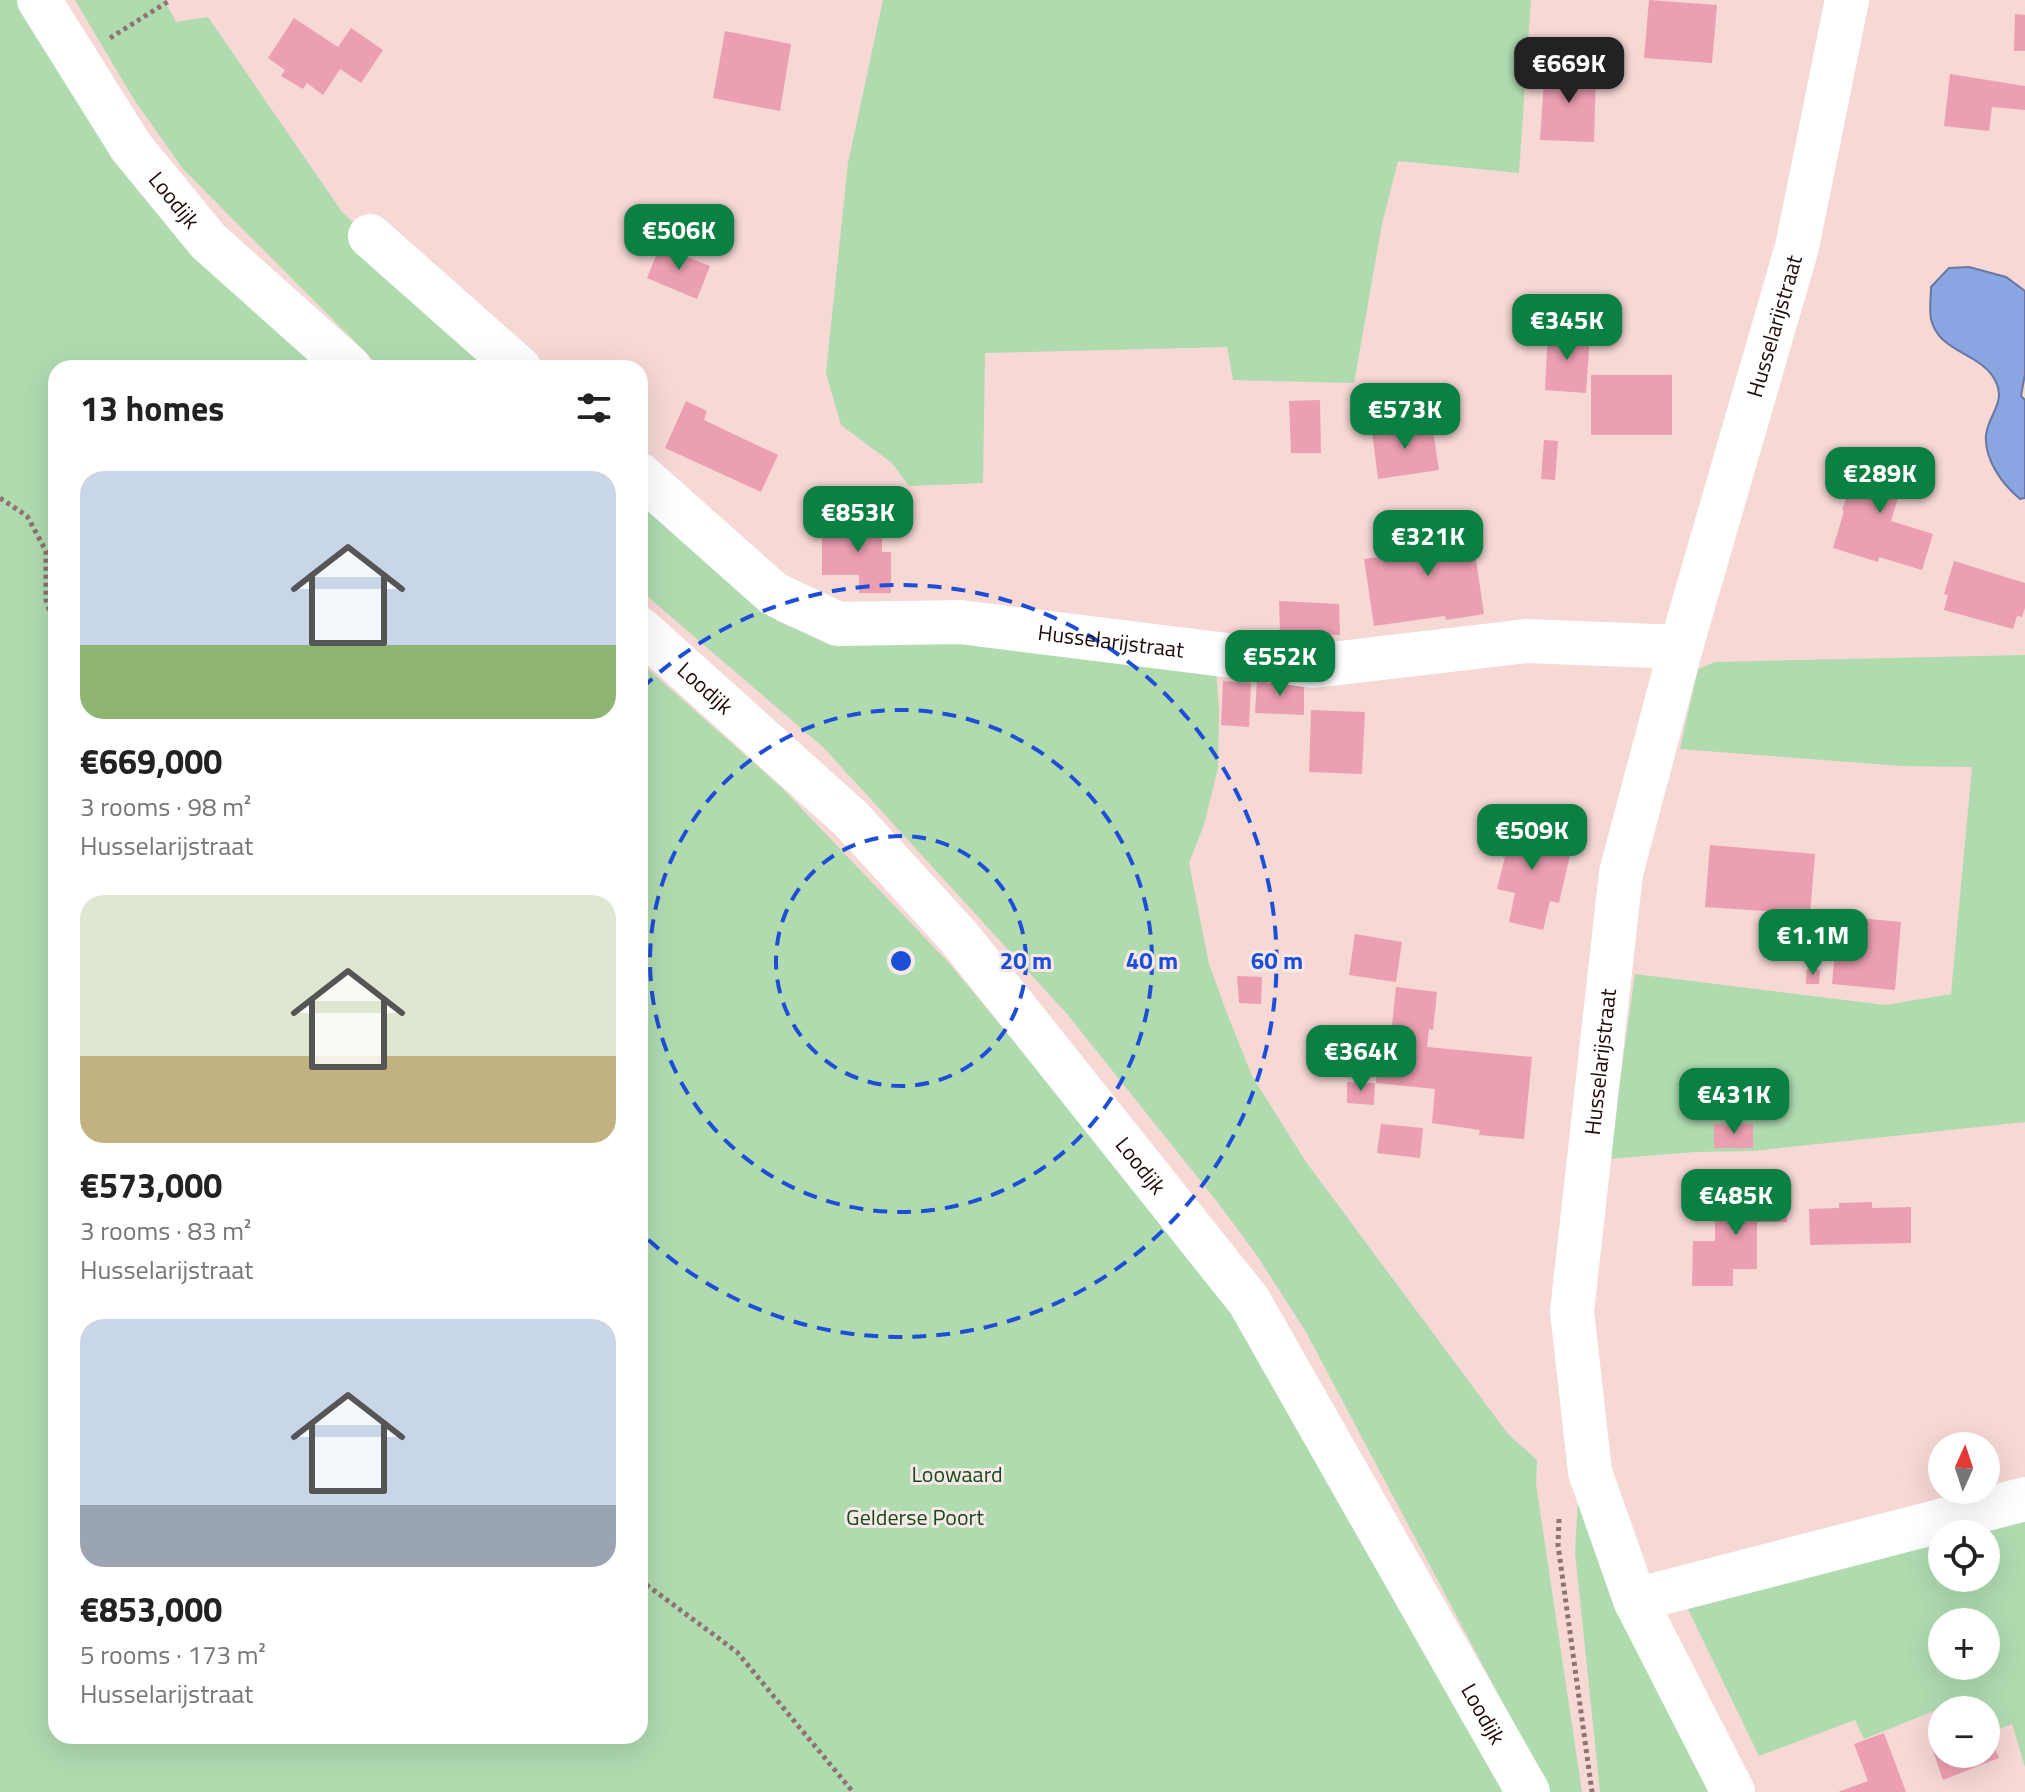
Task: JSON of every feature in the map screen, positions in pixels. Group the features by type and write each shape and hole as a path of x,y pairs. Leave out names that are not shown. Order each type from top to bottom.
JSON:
{"street":[{"name":"Loodijk","path":"39,0 131,147 208,241 341,360"},
{"name":"Husselarijstraat","path":"1733,1792 1635,1600 1590,1472 1572,1311 1621,873 1681,647 1797,247 1847,0"},
{"path":"370,236 510,360"},
{"name":"Husselarijstraat","path":"648,482 774,594 838,624 960,622 1314,666 1526,641 1681,647"},
{"name":"Loodijk","path":"648,636 851,819 958,936 1249,1301 1528,1792"},
{"path":"1635,1600 2025,1499"}],"path":[{"path":"75,59 169,0"},
{"path":"0,498 27,516 46,551 48,606"},
{"path":"1559,1515 1558,1545 1592,1792"},
{"path":"648,1586 737,1652 853,1792"}],"green space":[{"name":"Gelderse Poort","path":"0,0 20,0 312,360 48,360 48,1744 648,1744 648,669 781,787 948,962 1095,1138 1149,1194 1265,1359 1515,1792 0,1792"},
{"path":"75,0 164,0 176,22 208,17 342,212 499,360 373,360 183,169 133,98"},
{"path":"883,0 1531,0 1519,173 1398,161 1382,224 1354,383 1233,380 1227,347 985,353 983,483 909,486 892,463 841,425 826,373 848,163"},
{"path":"648,500 777,621 825,642 1052,645 1216,669 1218,768 1204,825 1189,863 1209,964 1252,1076 1306,1162 1508,1434 1537,1460 1536,1484 1582,1792 1550,1792 1306,1332 1258,1257 1067,1014 823,747 648,597"},
{"path":"2025,655 2025,1122 1753,1151 1609,1159 1635,974 1885,1005 1951,994 1972,767 1901,766 1680,749 1698,669 1715,662"},
{"path":"1580,1463 1716,1792 1600,1792 1575,1552"},
{"path":"2025,1491 2025,1767 2012,1724 2000,1729 2000,1696 1928,1696 1928,1713 1864,1739 1855,1720 1759,1756 1672,1576 1971,1504 2000,1504 2000,1497"}],"water":[{"path":"1969,267 2006,277 2025,291 2025,374 2021,396 2025,400 2025,498 2020,499 2007,486 1988,453 1987,428 1999,396 1996,382 1981,364 1943,339 1931,319 1931,287 1949,268"}],"building":[{"path":"1649,0 1717,5 1712,63 1644,58"},
{"path":"2015,14 2025,15 2025,51 2014,51"},
{"path":"294,18 338,47 351,28 383,50 361,83 340,69 323,95 307,83 303,89 281,76 285,70 268,58"},
{"path":"725,31 791,44 780,111 713,98"},
{"path":"1545,66 1596,71 1594,142 1540,140"},
{"path":"1950,74 2025,86 2025,110 1992,107 1989,131 1944,126"},
{"path":"660,246 710,266 697,299 647,278"},
{"path":"1548,331 1590,335 1586,393 1545,390"},
{"path":"1591,375 1672,375 1672,435 1591,435"},
{"path":"1320,400 1321,453 1291,453 1289,401"},
{"path":"686,401 707,411 704,420 778,455 761,492 665,448"},
{"path":"1432,424 1439,470 1378,479 1372,432"},
{"path":"1544,440 1558,441 1555,480 1541,479"},
{"path":"1864,448 1909,461 1891,521 1933,534 1922,570 1879,557 1878,562 1833,548 1842,510"},
{"path":"1469,512 1484,614 1374,626 1364,559 1435,549 1431,517"},
{"path":"833,518 882,518 882,552 891,552 891,593 859,593 859,575 822,575 822,538 833,537"},
{"path":"1954,561 2025,583 2025,608 2022,617 2017,616 2013,629 1944,610 1948,595 1944,594"},
{"path":"1279,601 1339,604 1340,635 1280,632"},
{"path":"1257,680 1304,682 1304,715 1255,713"},
{"path":"1223,681 1251,683 1249,727 1221,725"},
{"path":"1311,710 1365,712 1362,774 1309,772"},
{"path":"1497,826 1529,833 1530,830 1573,842 1559,903 1550,901 1543,930 1509,922 1515,893 1497,889 1505,857 1490,853"},
{"path":"1710,845 1815,854 1810,914 1705,907"},
{"path":"1838,916 1901,922 1895,990 1832,984"},
{"path":"1355,934 1402,942 1396,982 1349,975"},
{"path":"1807,969 1820,970 1819,984 1806,984"},
{"path":"1237,976 1262,977 1261,1004 1239,1003"},
{"path":"1396,987 1437,992 1433,1030 1429,1029 1427,1047 1532,1057 1524,1139 1479,1135 1480,1130 1432,1123 1435,1089 1376,1083 1380,1039 1397,1041 1399,1027 1392,1025"},
{"path":"1347,1082 1375,1083 1374,1105 1347,1103"},
{"path":"1381,1124 1423,1128 1420,1158 1377,1153"},
{"path":"1714,1124 1753,1124 1753,1148 1714,1148"},
{"path":"1757,1187 1787,1187 1787,1222 1757,1222 1757,1269 1733,1269 1733,1286 1692,1286 1693,1241 1715,1241 1715,1202 1757,1202"},
{"path":"1872,1202 1872,1208 1911,1207 1911,1243 1810,1245 1809,1209 1839,1208 1839,1203"},
{"path":"1884,1733 1906,1792 1838,1792 1868,1781 1854,1744"},
{"path":"1939,1768 1974,1768 1943,1780"}],"park label":[{"name":"Loowaard","path":"957,1474"}]}
